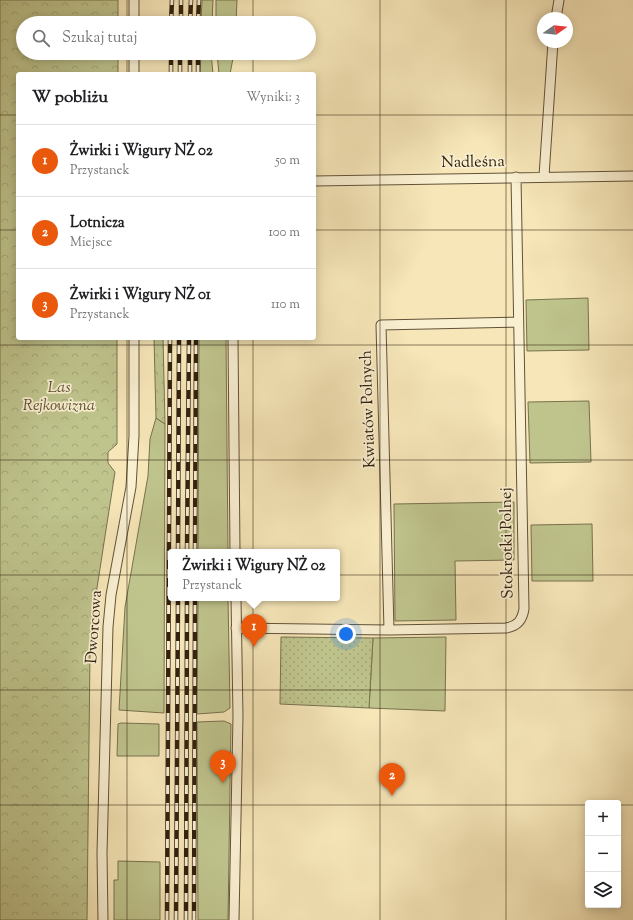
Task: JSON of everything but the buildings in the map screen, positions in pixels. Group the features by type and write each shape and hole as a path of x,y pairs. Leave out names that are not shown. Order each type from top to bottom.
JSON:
{"street":[{"path":"134,0 134,16"},
{"path":"557,12 559,0"},
{"path":"544,176 553,48"},
{"path":"134,60 134,72"},
{"name":"Nadleśna","path":"316,181 544,176 633,176"},
{"name":"Stokrotki Polnej","path":"236,628 389,630 506,628 513,627 523,616 524,592 516,177"},
{"name":"Kwiatów Polnych","path":"389,630 381,325 518,322"},
{"name":"Dworcowa","path":"103,920 102,853 108,627 111,595 132,487 134,436 134,340"},
{"path":"233,340 235,549"},
{"path":"234,920 238,716 236,601"}],"green space":[{"name":"Las Rejkowizna","path":"0,0 118,0 118,16 16,16 16,60 118,60 118,72 16,72 16,340 117,340 117,444 108,452 108,463 115,472 92,620 90,652 87,920 0,920"},
{"path":"202,0 213,0 212,16 201,16"},
{"path":"216,0 237,0 236,16 216,16"},
{"path":"201,60 212,60 213,72 200,72"},
{"path":"218,60 233,60 230,72 219,72"},
{"path":"588,298 589,350 527,351 526,300"},
{"path":"154,340 163,340 165,424 156,418"},
{"path":"199,340 226,340 228,549 198,549"},
{"path":"589,401 591,462 530,463 528,402"},
{"path":"156,418 165,424 164,713 119,710 125,607 148,476 150,439"},
{"path":"514,502 514,560 455,561 456,620 395,621 394,504"},
{"path":"592,524 593,581 532,581 531,525"},
{"path":"198,601 228,601 230,708 224,712 197,714"},
{"path":"281,637 373,638 369,708 280,704"},
{"path":"446,637 445,711 369,708 373,638"},
{"path":"224,721 231,724 228,920 198,920 197,722"},
{"path":"118,724 159,724 159,756 117,756"},
{"path":"118,861 160,862 160,920 114,920 114,880 118,880"}],"railway":[{"path":"171,16 172,0"},
{"path":"181,0 181,16"},
{"path":"190,16 191,0"},
{"path":"198,16 199,0"},
{"path":"171,60 171,72"},
{"path":"180,60 180,72"},
{"path":"190,60 190,72"},
{"path":"198,60 198,72"},
{"path":"169,549 170,340"},
{"path":"178,549 179,340"},
{"path":"187,549 189,340"},
{"path":"195,549 196,340"},
{"path":"167,920 169,601"},
{"path":"176,920 178,601"},
{"path":"186,920 187,601"},
{"path":"194,920 195,601"}],"place":[{"name":"Żwirki i Wigury NŻ 02","path":"254,647"},
{"name":"Żwirki i Wigury NŻ 01","path":"223,783"},
{"name":"Lotnicza","path":"392,796"}]}
